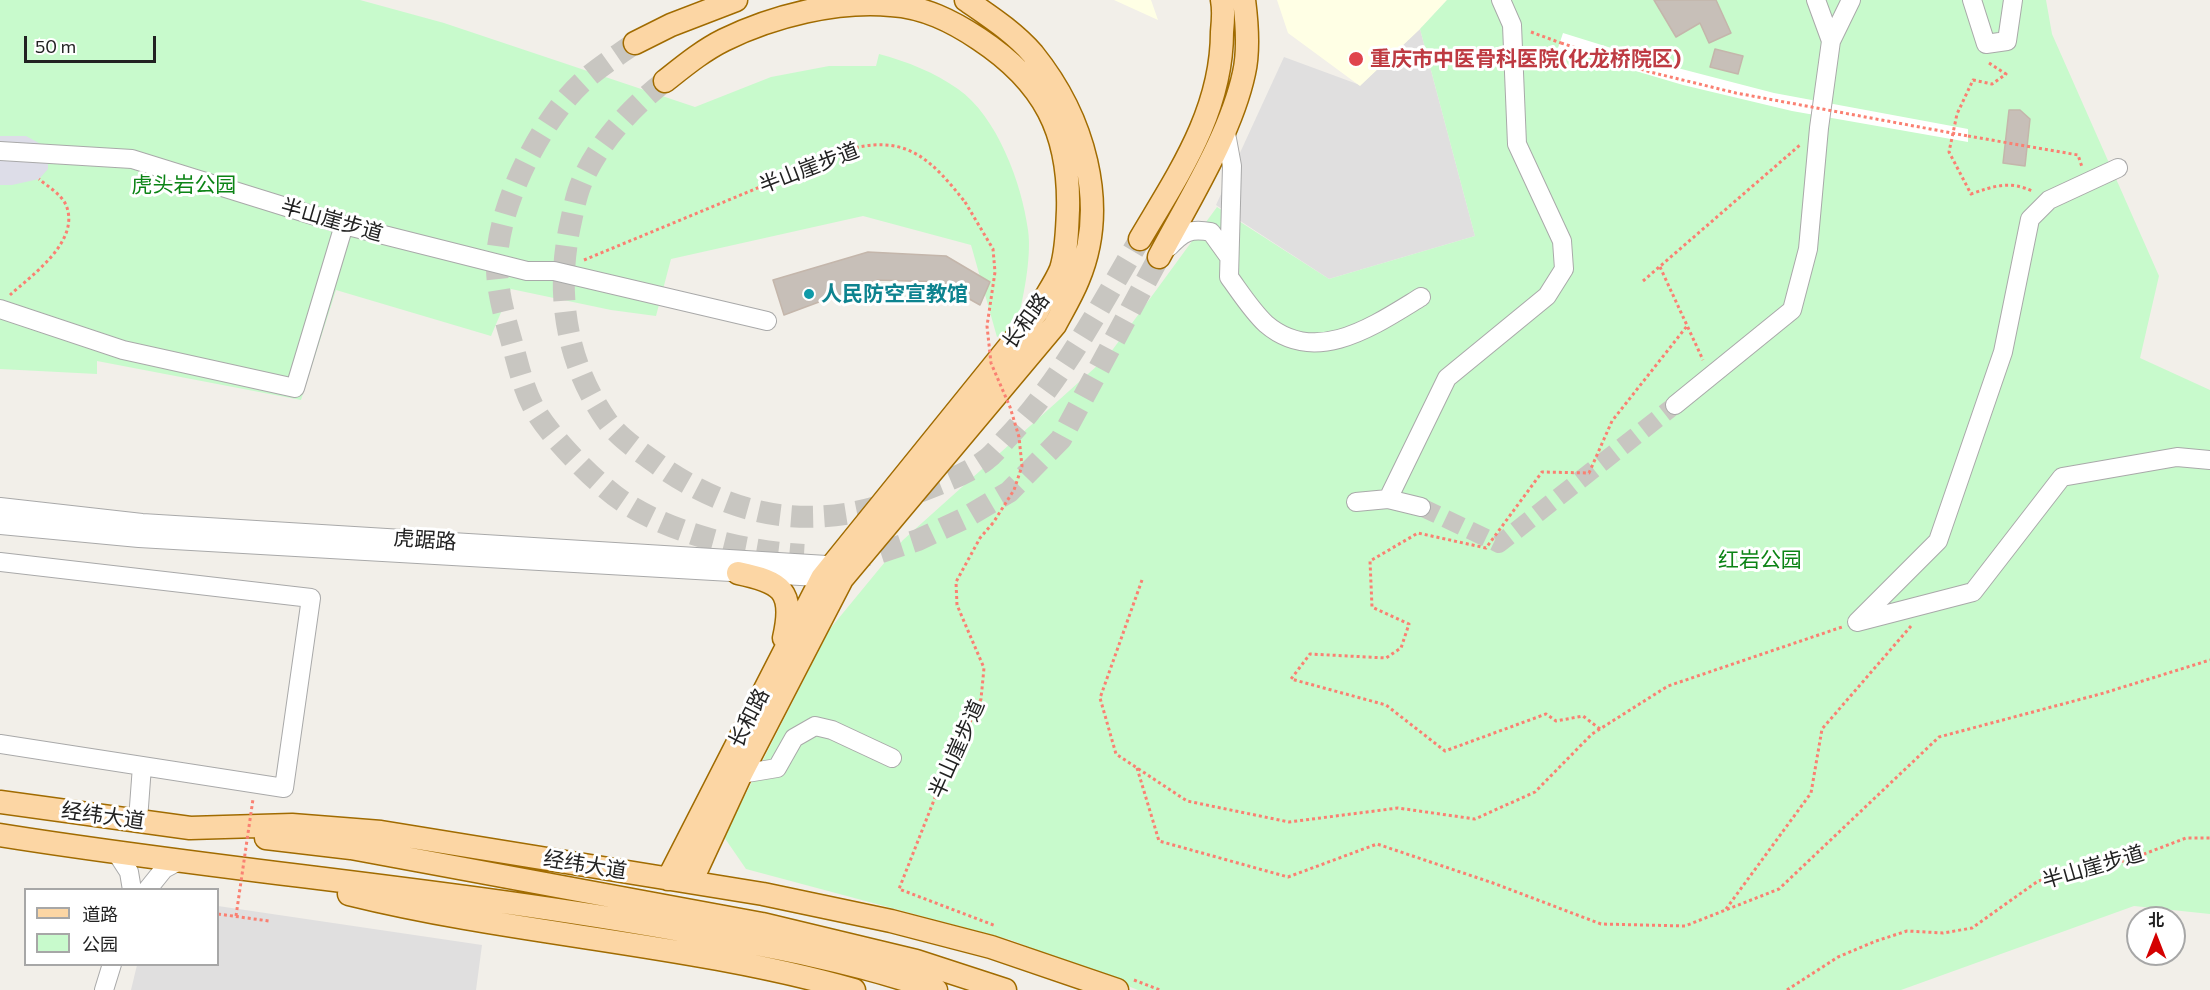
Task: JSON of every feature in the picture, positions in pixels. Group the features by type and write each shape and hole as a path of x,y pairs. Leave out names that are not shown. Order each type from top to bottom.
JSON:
{"main road":[{"path":"635,44 671,24 736,0"},
{"name":"长和路","path":"690,882 836,572 1055,325 1079,279 1088,242 1092,200 1087,162 1076,126 1057,89 1032,53 1006,28 966,0"},
{"path":"1140,239 1181,169 1211,107 1222,63 1222,0"},
{"path":"1159,257 1225,128 1244,73 1246,42 1244,0"},
{"name":"长和路","path":"665,81 693,58 717,44 766,24 847,5 891,5 923,10 955,23 988,46 1018,70 1041,97 1060,134 1068,198 1067,238 1060,269 1037,312 836,572 775,666 668,879"},
{"path":"738,573 773,581 784,594 787,611 786,630 775,666"},
{"name":"经纬大道","path":"0,802 190,828 292,825 381,832 690,882 891,921 1123,984"},
{"path":"190,828 351,848 762,924 916,961 1005,990"},
{"path":"4,836 177,862 427,891 615,919 757,944 843,963 936,990"},
{"path":"257,872 426,913 691,954 774,970 854,990"}],"street":[{"path":"1388,499 1447,378 1547,296 1564,269 1562,241 1517,144 1512,25 1502,0"},
{"path":"1816,0 1832,41"},
{"path":"1675,405 1792,310 1808,249 1820,128 1832,41 1851,0"},
{"path":"1972,0 1986,44 2007,41 2013,0"},
{"path":"1225,128 1232,166 1228,277 1265,323 1287,338 1318,343 1364,332 1421,297"},
{"name":"半山崖步道","path":"0,152 132,159 344,225 527,271 554,271"},
{"path":"1857,622 1938,541 2003,352 2030,219 2049,200 2118,168"},
{"path":"4,303 123,350 295,388 344,225"},
{"path":"1159,257 1184,231 1197,229 1211,232 1229,257"},
{"path":"554,271 767,321"},
{"path":"1857,622 1973,592 2062,477 2177,457 2210,460"},
{"path":"1356,502 1388,499 1420,507"},
{"name":"虎踞路","path":"0,507 142,523 836,572"},
{"name":"虎踞路","path":"0,525 139,538 738,573 836,572"},
{"path":"0,562 311,598 285,788 0,744"},
{"path":"741,774 777,768 794,738 815,726 832,730 892,758"},
{"path":"138,820 142,766"},
{"path":"0,795 41,807"},
{"path":"116,852 129,872 132,888"},
{"path":"149,888 164,869 177,862"},
{"path":"104,990 111,966"},
{"path":"117,990 124,966"}],"path":[{"path":"1512,25 1650,72 1736,93 2078,155"},
{"path":"1986,44 1981,58 2006,74 1992,84 1973,80 1957,114 1949,152 1971,194 2001,183 2022,186 2049,200"},
{"path":"1643,281 1820,128"},
{"name":"半山崖步道","path":"554,271 854,148 876,143 902,146 923,159 939,171 965,202 993,249 995,272 987,326 991,363 1019,437 1022,466 1014,490 993,523 980,538 956,582 957,605 984,669 981,699 938,790 899,889 1005,930"},
{"path":"4,303 57,252 67,228 66,206 59,195 39,179"},
{"path":"1660,267 1710,376"},
{"path":"1600,729 1583,716 1556,721 1546,714 1445,751 1386,705 1291,679 1310,654 1386,658 1401,648 1408,624 1372,607 1370,561 1418,533 1486,548 1542,472 1589,473 1612,421 1687,326"},
{"path":"1142,580 1100,698 1116,754 1187,801 1289,822 1398,808 1475,819 1535,792 1600,729 1668,686 1857,622"},
{"path":"1725,910 1811,793 1822,729 1931,603"},
{"path":"1137,768 1159,841 1288,877 1377,844 1493,883 1601,924 1685,926 1779,889 1939,737 2104,693 2210,660"},
{"path":"236,916 253,799"},
{"name":"半山崖步道","path":"1787,990 1838,957 1876,941 1907,931 1943,933 1972,928 2038,881 2131,859 2186,838 2210,838"},
{"path":"219,914 269,921"},
{"path":"1123,984 1160,990"}],"shaded area":[{"path":"1114,0 1151,0 1158,20"},
{"name":"重庆市中医骨科医院(化龙桥院区)","path":"1277,0 1447,0 1360,86 1288,33"},
{"path":"1420,29 1475,236 1329,279 1216,205 1284,57 1360,85"},
{"path":"0,136 26,136 48,148 48,169 39,179 12,185 0,185"},
{"path":"219,906 482,945 476,990 131,990 137,966 219,966"}],"green space":[{"name":"虎头岩公园","path":"0,0 360,0 444,23 695,107 771,77 829,66 876,66 879,54 900,60 940,77 972,101 996,133 1005,152 1020,192 1029,241 1026,280 1015,329 997,337 971,245 863,216 671,259 656,316 611,310 511,289 491,336 336,290 301,400 97,361 97,374 0,369"},
{"name":"红岩公园","path":"1447,0 2046,0 2052,34 2159,276 2140,358 2210,390 2210,914 2186,911 2186,906 2126,906 2126,909 1901,990 1138,990 1011,940 746,869 724,837 829,630 903,540 1108,356 1217,207 1329,279 1475,236 1420,29"}],"pier":[{"path":"1563,33 1666,65 1774,93 1968,129 1968,142 1792,111 1683,85 1558,48"}],"building":[{"path":"1654,0 1716,0 1731,33 1709,43 1700,23 1676,37"},
{"path":"1715,49 1743,56 1738,74 1710,67"},
{"path":"2009,110 2020,110 2030,119 2025,166 2003,163"},
{"name":"人民防空宣教馆","path":"868,252 946,256 990,282 980,305 939,282 878,280 784,315 773,280"}],"tunnel":[{"path":"635,43 591,75 568,97 529,155 509,203 502,226 497,270 503,311 523,381 535,410 553,435 592,476 630,506 670,525 714,540 760,550 804,555"},
{"path":"665,81 640,102 608,138 590,165 581,184 566,247 564,299 567,325 581,374 612,427 631,445 660,466 691,485 723,500 754,510 786,516 818,517 851,513 885,505 954,478 980,464 996,451 1047,390 1080,341 1140,239"},
{"path":"848,556 872,555 918,540 963,519 1009,492 1061,439 1159,257"},
{"path":"1421,507 1499,544 1675,405"}],"place":[{"name":"重庆市中医骨科医院(化龙桥院区)","path":"1356,59"},
{"name":"人民防空宣教馆","path":"809,294"}]}
